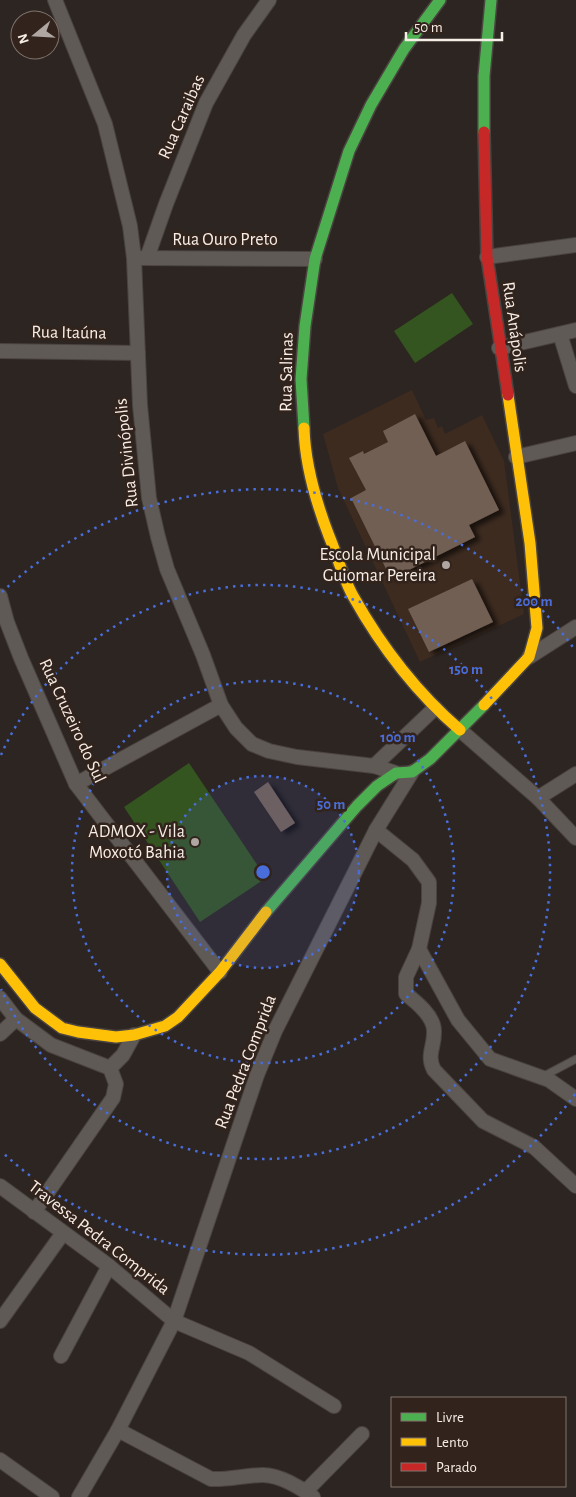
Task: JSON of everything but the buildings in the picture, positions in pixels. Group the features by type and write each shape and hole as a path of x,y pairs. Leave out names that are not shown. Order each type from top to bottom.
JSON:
{"street":[{"name":"Rua Divinópolis","path":"55,0 106,124 130,226 141,258 138,353 140,404 149,498 167,569 222,705 236,728 252,744 269,752 374,766 396,773"},
{"name":"Rua Caraibas","path":"141,258 166,204 206,103 244,35 268,0"},
{"name":"Rua Salinas","path":"440,0 404,49 371,105 349,151 315,259 305,326 301,379 304,438 311,478 323,520 352,595 388,650 435,708 460,730"},
{"name":"Rua Anápolis","path":"491,0 484,76 487,257 499,348 530,544 537,628 529,657"},
{"path":"487,257 576,245"},
{"name":"Rua Ouro Preto","path":"141,258 315,259"},
{"path":"499,348 576,330"},
{"path":"560,334 576,386"},
{"name":"Rua Itaúna","path":"0,351 138,353"},
{"path":"516,457 576,443"},
{"name":"Rua Cruzeiro do Sul","path":"0,596 3,623 76,784 220,972"},
{"path":"529,657 576,627"},
{"name":"Rua Pedra Comprida","path":"79,1497 118,1430 174,1321 257,1074 275,1030 376,830 412,772 430,759 460,730 529,657"},
{"path":"76,784 222,705"},
{"path":"374,766 435,708"},
{"path":"460,730 538,798 576,838"},
{"path":"0,964 35,1008 53,1023 78,1032 116,1037 134,1036 165,1026 178,1017 220,972 269,909 357,806 377,786 396,773 412,772"},
{"path":"538,798 576,774"},
{"path":"376,830 413,860 429,882 429,903 419,949 406,977 406,994 424,1009 435,1030 430,1061 434,1070 483,1121 534,1147 574,1181"},
{"path":"419,949 458,1020 490,1059 549,1080 576,1099"},
{"path":"0,998 16,1019 51,1045 110,1068 116,1084 113,1098 34,1212"},
{"path":"0,1034 16,1019"},
{"path":"110,1068 123,1055 134,1036"},
{"name":"Travessa Pedra Comprida","path":"0,1186 109,1266 174,1321 248,1353 334,1406"},
{"path":"0,1321 63,1233"},
{"path":"61,1356 109,1266"},
{"path":"118,1430 211,1479 224,1480 265,1475 277,1477 309,1494 362,1434"},
{"path":"0,1460 52,1497"}],"lane":[{"path":"542,1077 576,1058"}],"shaded area":[{"name":"Escola Municipal Guiomar Pereira","path":"412,390 426,420 434,418 438,428 442,426 445,434 482,415 504,461 524,614 420,662 338,488 323,434"}],"green space":[{"path":"452,293 473,324 415,363 394,331"},
{"name":"ADMOX - Vila Moxotó Bahia","path":"189,763 266,878 200,922 124,807"}],"traffic: fast":[{"path":"304,428 301,379 305,326 315,259 349,151 371,105 404,49 440,0"},
{"path":"484,132 484,76 491,0"},
{"path":"266,912 357,806 377,786 396,773 412,772 430,759 484,705"}],"traffic: slow":[{"path":"484,705 529,657 537,628 530,543 508,395"},
{"path":"304,428 306,456 316,497 349,589 375,633 401,668 444,716 460,730"},
{"path":"0,964 35,1008 62,1028 116,1037 134,1035 165,1026 178,1017 220,972 266,912"}],"traffic: jam":[{"path":"484,132 487,257 508,395"}],"place":[{"name":"Escola Municipal Guiomar Pereira","path":"446,565"},
{"name":"ADMOX - Vila Moxotó Bahia","path":"195,842"}]}
